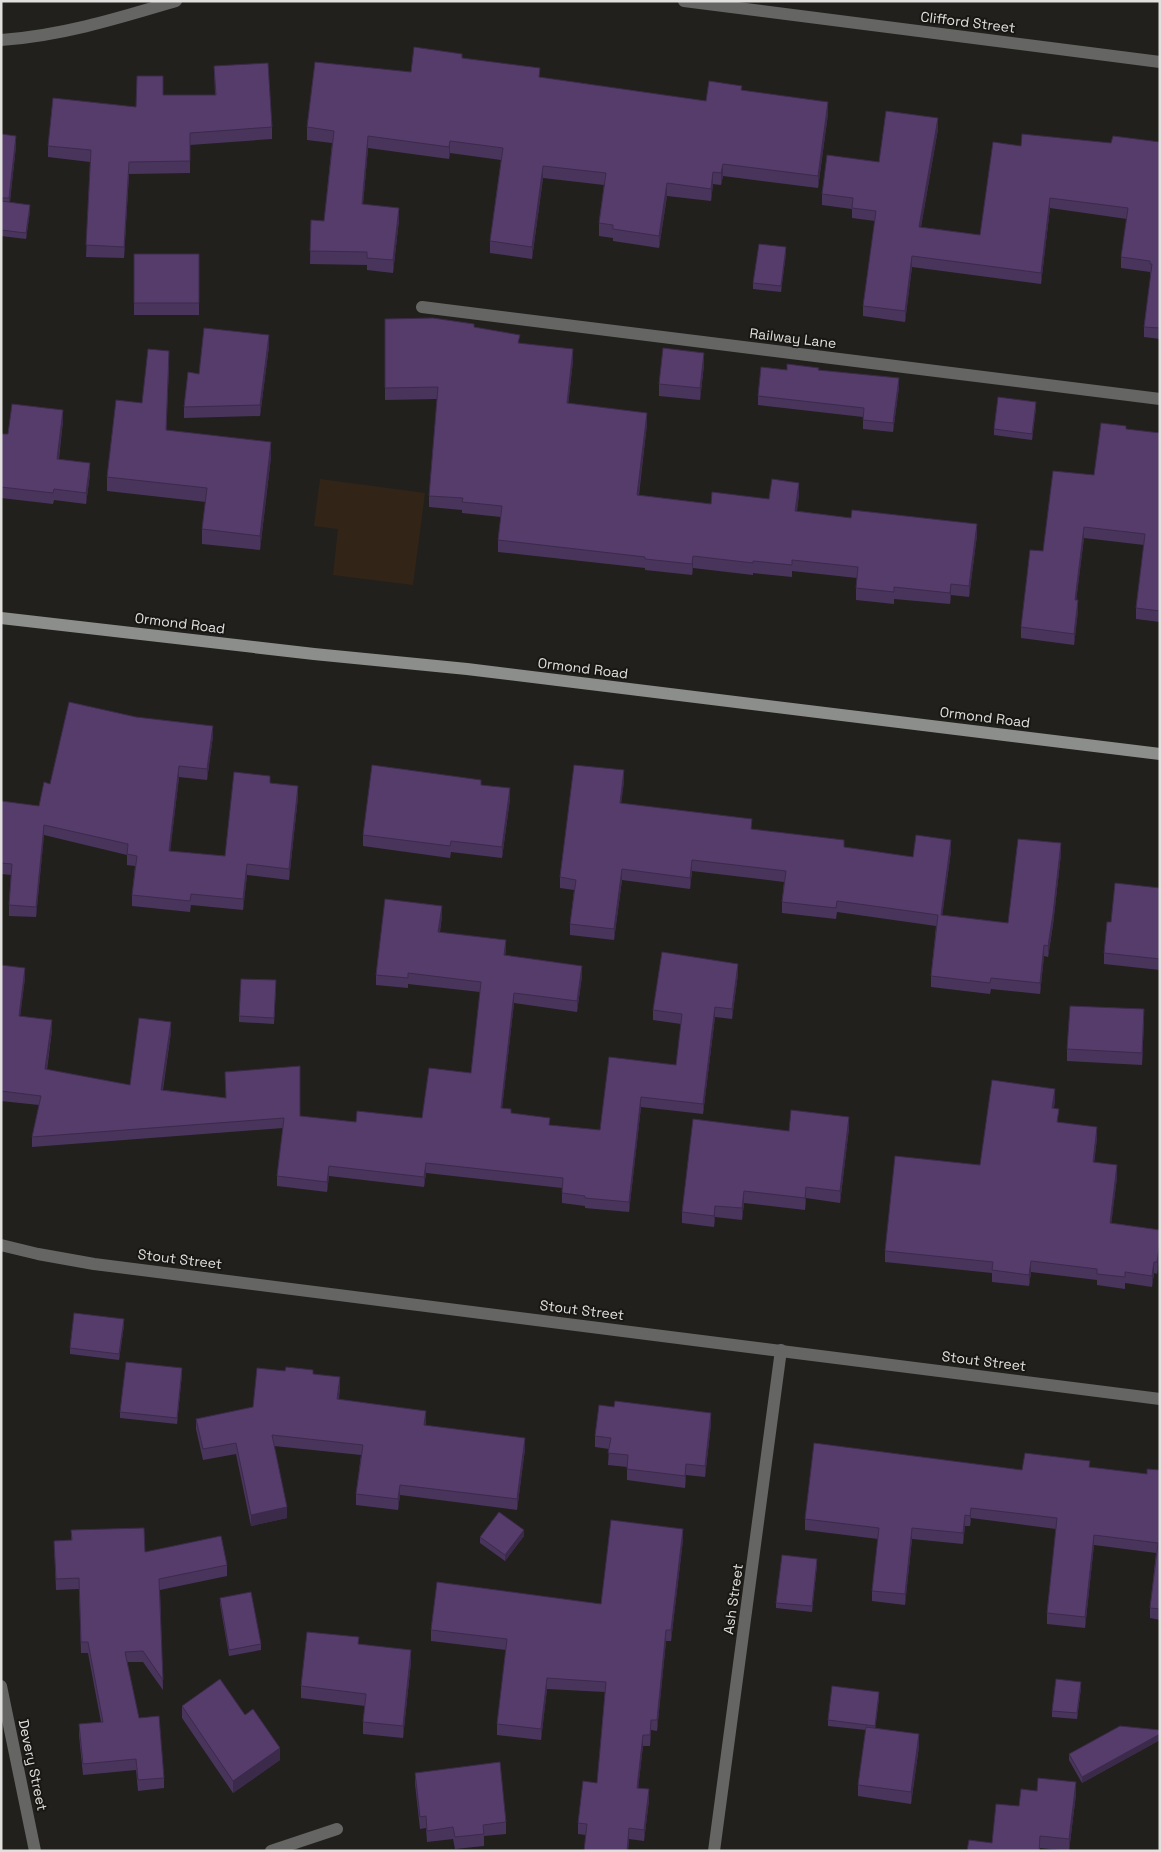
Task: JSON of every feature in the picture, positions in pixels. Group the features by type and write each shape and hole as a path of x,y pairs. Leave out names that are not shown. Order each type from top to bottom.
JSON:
{"main road":[{"name":"Ormond Road","path":"1,618 314,654 467,669 1160,754"}],"street":[{"path":"1,40 55,33 100,23 176,1"},
{"name":"Clifford Street","path":"684,1 1160,62"},
{"name":"Railway Lane","path":"422,307 1160,399"},
{"name":"Stout Street","path":"1,1245 94,1264 1160,1398"},
{"name":"Ash Street","path":"714,1851 781,1350"},
{"name":"Devery Street","path":"1,1686 35,1851"},
{"path":"271,1851 337,1829"}],"shaded area":[{"path":"320,479 425,493 413,585 333,575 338,529 314,526"}],"building":[{"path":"414,47 462,54 462,58 540,68 539,77 706,101 709,81 742,86 741,90 828,102 818,176 723,164 721,173 713,172 711,189 667,183 659,236 613,229 613,225 599,223 606,173 543,166 532,247 490,241 503,148 450,141 449,147 368,136 362,204 399,208 393,260 367,258 367,252 310,251 311,220 324,221 334,131 307,127 315,62 411,72"},
{"path":"268,63 272,127 190,133 190,161 129,162 124,247 86,245 91,150 48,146 53,98 136,107 137,76 163,76 163,95 216,95 214,66"},
{"path":"886,111 938,118 919,227 980,235 993,142 1021,146 1022,134 1111,143 1113,136 1160,142 1160,328 1144,327 1152,264 1150,264 1150,261 1121,257 1128,208 1050,198 1041,273 912,256 905,311 863,306 876,211 852,208 853,198 822,194 827,155 879,162"},
{"path":"1,134 16,136 9,198 1,198"},
{"path":"1,201 30,205 26,233 1,230"},
{"path":"759,244 786,247 781,286 753,283"},
{"path":"134,254 199,254 199,303 134,303"},
{"path":"433,318 474,324 474,327 520,335 518,343 573,349 567,403 647,413 637,495 711,504 712,492 769,499 772,479 799,483 795,511 851,518 852,510 977,524 969,586 951,584 950,593 894,587 894,592 856,588 858,567 792,560 792,565 753,561 753,563 693,556 692,564 498,540 502,506 462,502 463,498 429,496 438,387 385,388 385,319"},
{"path":"204,328 269,335 260,405 184,407 188,372 199,374"},
{"path":"663,348 704,353 700,388 659,384"},
{"path":"148,349 169,351 166,430 271,442 260,536 202,529 207,488 107,477 116,400 142,403"},
{"path":"787,364 819,368 818,370 899,378 893,423 863,420 864,408 758,396 761,367 787,370"},
{"path":"998,397 1036,402 1032,434 994,429"},
{"path":"12,404 63,410 57,459 90,463 86,493 54,489 53,493 1,487 1,434 8,434"},
{"path":"1101,423 1126,426 1126,429 1160,433 1160,611 1136,608 1145,534 1084,527 1075,600 1078,600 1074,634 1021,627 1030,550 1043,551 1053,471 1094,475"},
{"path":"69,702 136,717 213,726 207,769 179,766 169,851 225,856 234,772 270,776 270,783 298,786 289,869 247,864 243,899 191,894 190,901 132,895 137,856 127,854 128,844 44,825 36,907 9,905 12,864 1,863 1,801 39,806 44,782 50,784"},
{"path":"372,765 481,780 481,785 510,788 502,847 451,841 450,846 363,835"},
{"path":"574,765 624,770 620,803 752,819 751,829 844,840 844,847 913,857 916,835 951,840 941,915 1008,923 1018,839 1061,843 1053,914 1048,946 1044,945 1040,983 991,978 990,983 931,976 938,915 837,901 836,908 782,902 786,871 692,860 690,878 622,869 614,929 570,924 576,880 560,877"},
{"path":"1115,883 1160,888 1160,959 1104,953 1107,922 1111,922"},
{"path":"385,899 442,906 438,932 506,940 504,955 582,966 577,1001 514,993 501,1108 511,1109 511,1113 550,1118 549,1125 600,1130 609,1057 676,1065 682,1014 653,1010 662,952 738,964 732,1009 715,1007 703,1104 641,1097 629,1202 585,1198 585,1196 562,1193 563,1178 426,1163 424,1177 329,1166 327,1182 277,1176 284,1118 32,1137 41,1096 1,1091 1,965 25,968 19,1016 52,1020 45,1069 130,1085 139,1018 171,1022 161,1090 226,1098 225,1072 300,1066 300,1116 356,1122 357,1111 422,1118 429,1068 471,1073 481,982 408,973 408,978 376,975"},
{"path":"241,979 276,980 274,1018 239,1016"},
{"path":"1070,1006 1144,1009 1142,1053 1067,1049"},
{"path":"992,1080 1055,1089 1052,1108 1059,1109 1057,1122 1097,1127 1093,1162 1117,1165 1110,1223 1160,1230 1157,1262 1154,1262 1152,1276 1125,1272 1125,1277 1097,1274 1097,1269 1031,1261 1029,1275 992,1270 993,1262 885,1251 895,1156 980,1165"},
{"path":"791,1110 849,1117 840,1191 806,1187 805,1198 744,1191 742,1208 715,1206 714,1216 682,1212 693,1119 789,1131"},
{"path":"74,1313 124,1319 119,1354 70,1348"},
{"path":"126,1362 182,1368 177,1418 120,1412"},
{"path":"286,1367 313,1370 313,1374 340,1377 337,1399 426,1411 424,1425 525,1438 517,1499 400,1485 398,1499 356,1494 363,1445 272,1435 287,1507 251,1515 236,1443 203,1449 196,1419 253,1407 257,1368 285,1371"},
{"path":"615,1401 711,1413 705,1466 686,1464 685,1476 627,1469 628,1455 608,1453 611,1438 595,1436 599,1405 614,1407"},
{"path":"814,1443 1022,1470 1025,1453 1090,1461 1089,1467 1147,1474 1147,1469 1160,1470 1160,1609 1150,1608 1158,1543 1094,1535 1085,1617 1047,1613 1057,1518 971,1508 970,1516 965,1515 963,1533 912,1528 905,1594 872,1591 879,1528 805,1519"},
{"path":"499,1512 524,1530 505,1555 480,1537"},
{"path":"611,1520 683,1529 671,1630 666,1630 657,1720 651,1720 650,1735 643,1735 637,1788 649,1789 644,1830 629,1828 627,1851 584,1851 587,1824 578,1823 583,1781 597,1783 606,1682 547,1678 541,1729 497,1724 507,1639 431,1630 437,1582 601,1604"},
{"path":"144,1528 145,1552 221,1536 227,1565 159,1579 163,1680 143,1651 125,1652 139,1718 159,1716 164,1778 138,1780 136,1759 83,1764 79,1724 103,1722 88,1642 81,1642 79,1578 56,1579 54,1541 72,1540 71,1530"},
{"path":"782,1555 817,1559 812,1606 776,1603"},
{"path":"251,1592 261,1644 229,1650 220,1598"},
{"path":"307,1632 359,1637 358,1644 411,1650 403,1726 363,1722 366,1694 301,1686"},
{"path":"220,1679 245,1715 253,1709 280,1748 233,1781 182,1706"},
{"path":"1056,1679 1081,1682 1077,1713 1052,1711"},
{"path":"832,1686 879,1692 875,1726 828,1720"},
{"path":"1120,1726 1160,1730 1160,1734 1082,1777 1069,1754"},
{"path":"866,1727 919,1734 911,1792 858,1785"},
{"path":"500,1762 506,1822 483,1825 484,1834 455,1837 453,1827 427,1831 426,1816 420,1817 415,1773"},
{"path":"1038,1778 1076,1782 1069,1839 1040,1836 1039,1851 967,1851 969,1840 992,1843 996,1804 1019,1806 1021,1789 1037,1791"}]}
